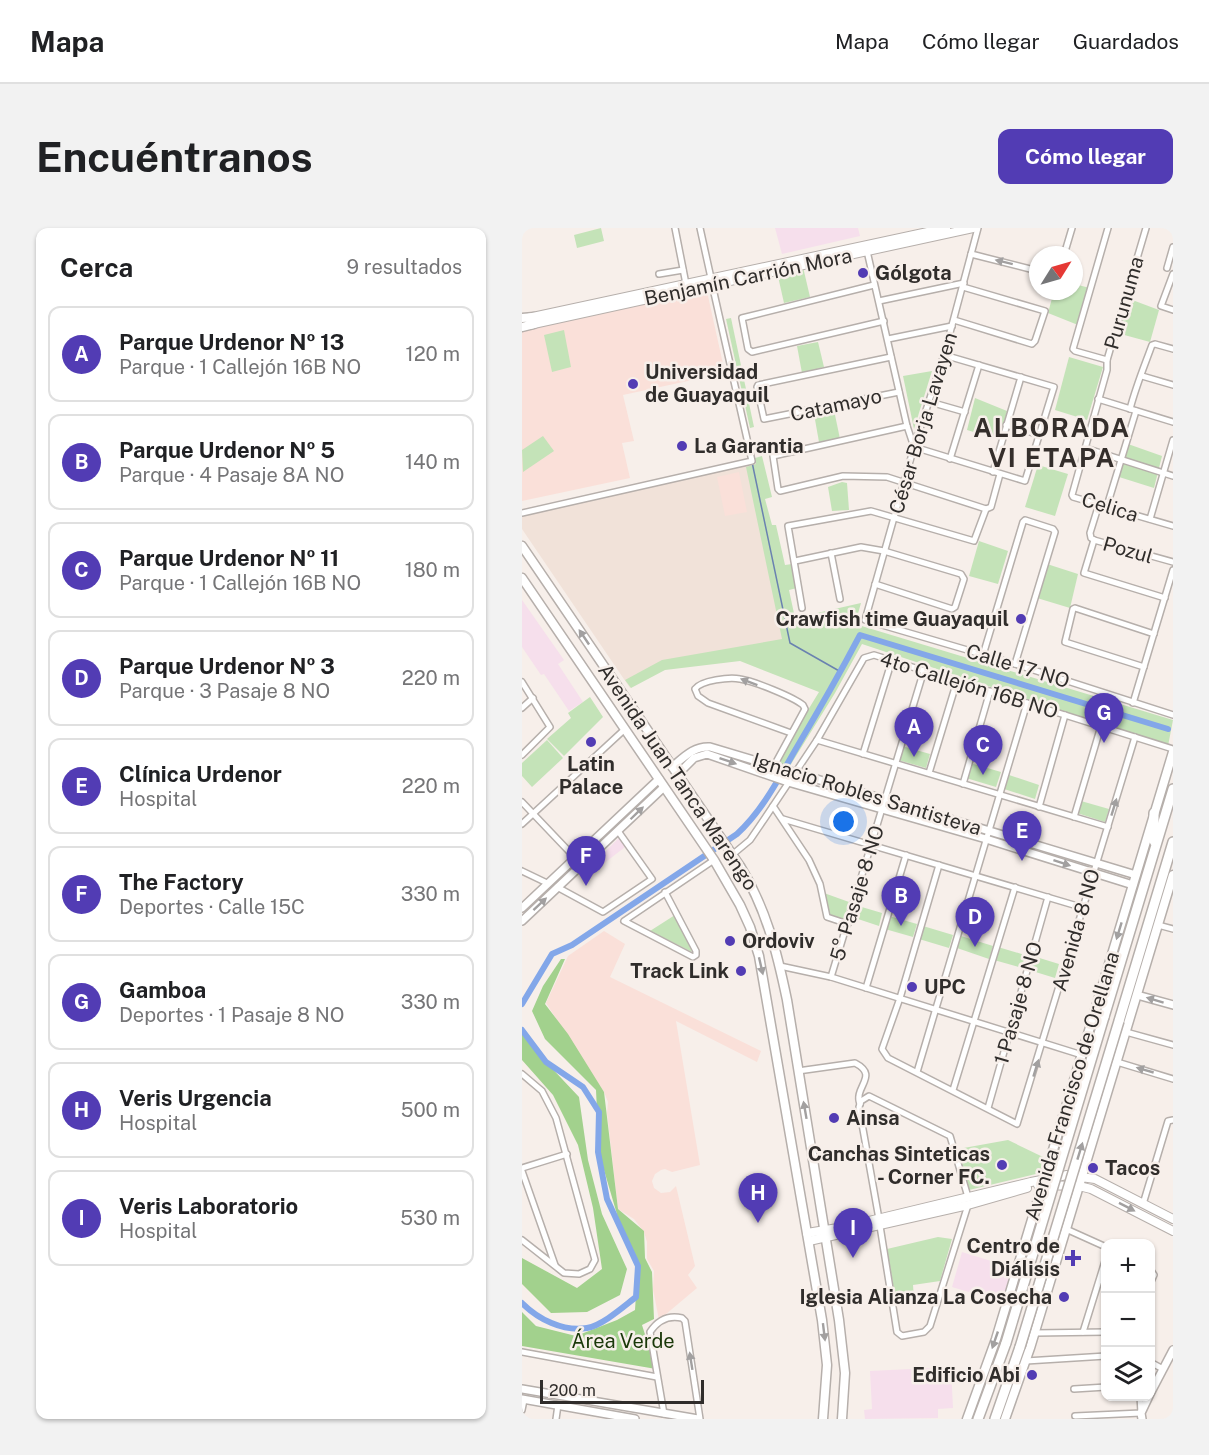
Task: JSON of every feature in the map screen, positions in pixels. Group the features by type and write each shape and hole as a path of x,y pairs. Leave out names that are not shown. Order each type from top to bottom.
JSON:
{"highway":[{"name":"Avenida Francisco de Orellana","path":"978,1419 1005,1343 1173,789"},
{"path":"1153,855 1154,813"},
{"name":"Avenida Francisco de Orellana","path":"994,1419 1020,1347 1173,842"}],"main road":[{"name":"Benjamín Carrión Mora","path":"534,320 946,228"},
{"name":"Benjamín Carrión Mora","path":"534,320 686,284 867,251 973,228"},
{"path":"522,319 534,320"},
{"path":"522,327 534,320"},
{"name":"Avenida Juan Tanca Marengo","path":"522,546 726,845 749,881 766,918 780,966 840,1320 845,1373 842,1419"},
{"name":"Avenida Juan Tanca Marengo","path":"522,578 713,858 750,927 759,956 808,1237 827,1365 824,1419"},
{"name":"Avenida Francisco de Orellana","path":"967,1419 996,1338 1173,750"},
{"name":"Avenida Francisco de Orellana","path":"1005,1419 1035,1333 1158,925 1171,890 1173,875"},
{"path":"1067,1103 1070,1123 1079,1131 1090,1129 1101,1117"},
{"path":"808,1237 968,1201 1067,1175 1095,1179 1173,1218"},
{"path":"1043,1181 1091,1189 1173,1231"},
{"path":"1036,1205 1047,1196 1058,1196 1067,1203 1070,1216"}],"street":[{"path":"675,228 686,284"},
{"path":"522,513 752,461 700,228"},
{"path":"903,228 905,237"},
{"name":"César Borja Lavayen","path":"865,617 914,447 944,356 978,228"},
{"path":"1067,246 1072,228"},
{"name":"Purunuma","path":"1108,228 1073,349 1107,360 1146,228"},
{"path":"1167,268 1173,248"},
{"path":"867,251 907,426 914,447 1023,481 1026,480 1055,388 1053,385 944,356"},
{"path":"971,254 1029,269"},
{"path":"659,274 683,270"},
{"path":"1173,274 1161,306 1173,310"},
{"path":"874,285 742,318 749,351 884,321"},
{"path":"879,301 964,285 1045,311 1032,344 953,323 888,339"},
{"path":"1107,506 1133,410 1135,387 1142,376 1152,345 1173,349"},
{"name":"Catamayo","path":"891,357 758,385 764,419 899,392"},
{"name":"Celica","path":"1107,360 1107,370 1072,495 1173,526"},
{"path":"950,459 979,365"},
{"path":"1142,376 1173,385"},
{"path":"993,472 1021,377"},
{"path":"1098,399 1173,422"},
{"path":"930,402 965,412"},
{"path":"1006,425 1040,435"},
{"path":"907,426 771,458 778,489 780,491 855,475 887,477 986,508 991,507 1000,474"},
{"path":"1150,519 1173,440"},
{"path":"1085,448 1173,476"},
{"path":"1094,540 1090,533 1099,504"},
{"path":"802,608 795,561 786,527 871,511 974,541 986,508"},
{"path":"983,654 1024,520 1053,529 1055,532 1015,664"},
{"name":"Pozul","path":"1165,598 1084,573 1094,540 1173,562"},
{"path":"795,561 861,547 884,551 960,574 964,579 955,607 952,609 875,584"},
{"path":"831,553 840,599"},
{"path":"1133,703 1173,570"},
{"path":"1144,667 1065,642 1073,609 1154,634"},
{"name":"Calle 17 NO","path":"865,617 867,622 983,654 1173,715"},
{"name":"4to Callejón 16B NO","path":"817,740 864,658 874,655 1173,750"},
{"path":"863,754 892,660"},
{"name":"5° Pasaje 8 NO","path":"831,977 924,670"},
{"path":"770,776 773,766 805,709 803,705 739,678 706,681 698,684 695,689 698,696 708,703 791,733"},
{"path":"929,773 957,681"},
{"path":"522,682 550,728 522,755"},
{"path":"963,784 990,691"},
{"path":"522,708 533,698"},
{"path":"917,1072 1027,703"},
{"path":"1039,807 1065,715"},
{"path":"1074,817 1101,726"},
{"path":"522,824 625,729"},
{"name":"Avenida 8 NO","path":"988,1108 1019,1124 1084,908 1095,863 1135,737"},
{"path":"732,855 750,840 773,806 791,772 817,740 1108,827"},
{"name":"Ignacio Robles Santisteva","path":"675,771 694,750 706,746 885,800 1133,885"},
{"name":"Ignacio Robles Santisteva","path":"675,771 697,756 706,754 770,776 882,809 1136,875"},
{"path":"522,908 659,779"},
{"path":"522,921 664,787"},
{"path":"522,802 581,864"},
{"path":"773,806 809,860 820,884 827,917 848,924"},
{"path":"783,819 1084,908"},
{"path":"557,887 603,912 652,879 618,831"},
{"path":"866,988 906,855"},
{"path":"665,892 696,951 693,957 624,921 713,858"},
{"path":"939,865 900,998 882,1049 888,1058 988,1108"},
{"path":"522,871 548,883"},
{"path":"953,1090 1015,887"},
{"name":"1 Pasaje 8 NO","path":"988,1108 1048,897"},
{"path":"1158,925 1173,929"},
{"path":"780,966 831,977 1082,1055"},
{"path":"1137,995 1173,1005"},
{"path":"1126,1032 1173,1045"},
{"path":"1117,1062 1173,1079"},
{"path":"798,1071 855,1063 861,1066 866,1074 867,1078 858,1096 897,1332 902,1336 924,1332 930,1326 968,1201 950,1136 874,1098 866,1097 860,1104"},
{"path":"522,1074 535,1083 556,1118 595,1260 590,1269 579,1274 564,1273 522,1240"},
{"path":"1143,1204 1168,1121 1173,1120"},
{"path":"555,1265 522,1169 567,1154"},
{"path":"1066,1229 1101,1245"},
{"path":"1083,1332 1101,1274"},
{"path":"522,1389 664,1414 699,1419 684,1319 676,1316 663,1319 650,1332 664,1414"},
{"path":"1035,1333 1101,1332"},
{"path":"1155,1385 1173,1350"},
{"path":"522,1352 657,1377"},
{"path":"1026,1360 1101,1356"},
{"path":"1155,1365 1163,1369"},
{"path":"1074,1389 1101,1387"},
{"path":"522,1410 523,1400 558,1405 595,1415 635,1419"},
{"path":"1140,1401 1142,1416"},
{"path":"1142,1416 1148,1401"},
{"path":"595,1415 598,1402"},
{"path":"556,1419 558,1405"},
{"path":"1075,1416 1142,1416"}],"shaded area":[{"path":"775,228 858,228 860,236 782,254"},
{"name":"Universidad de Guayaquil","path":"706,287 725,373 623,395 634,441 622,443 630,478 522,501 522,332"},
{"path":"749,462 785,639 667,666 630,688 522,529 522,509"},
{"path":"739,472 747,512 725,516 717,477"},
{"path":"522,600 564,660 558,664 583,702 569,711 522,647"},
{"path":"619,838 625,847 589,875 586,870"},
{"path":"604,931 625,944 610,977 761,1051 757,1062 676,1021 700,1165 672,1172 661,1170 655,1174 652,1181 654,1188 661,1193 670,1192 676,1186 695,1266 688,1275 697,1288 659,1320 653,1289 654,1271 647,1259 647,1242 644,1232 634,1219 618,1209 607,1113 608,1102 604,1092 546,1003 568,956"},
{"path":"962,1252 1014,1268 1002,1302 952,1287"},
{"path":"951,1367 953,1408 938,1409 938,1418 865,1419 864,1410 872,1409 870,1371"}],"green space":[{"path":"601,228 604,241 577,248 574,235"},
{"path":"803,267 810,297 784,303 777,272"},
{"path":"1083,286 1090,288 1078,325 1048,313 1052,300 1083,300"},
{"path":"1127,298 1159,310 1150,342 1117,333"},
{"path":"731,318 754,427 750,428 726,319"},
{"path":"564,330 571,367 552,372 544,335"},
{"path":"818,342 824,367 802,373 797,346"},
{"path":"1069,357 1103,367 1087,420 1055,410"},
{"path":"932,371 914,429 903,376"},
{"path":"975,398 1007,411 1000,440 967,430"},
{"path":"834,410 840,439 819,442 814,414"},
{"path":"543,436 554,451 523,472 522,450"},
{"path":"1128,444 1162,456 1154,488 1119,477"},
{"path":"762,456 772,497 765,499 772,525 776,525 785,565 792,564 797,588 789,590 795,618 861,603 855,624 1173,720 1168,746 862,644 788,769 775,764 819,692 740,661 665,670 631,688 625,680 662,660 782,639 746,467 756,464 755,458"},
{"path":"1038,465 1068,474 1055,516 1025,507"},
{"path":"842,482 847,483 849,510 832,511 828,487"},
{"path":"979,541 1008,551 998,584 969,576"},
{"path":"1047,564 1078,574 1070,608 1037,598"},
{"path":"590,697 603,717 564,756 547,739 571,718 568,713"},
{"path":"547,740 563,758 532,787 522,776 522,763"},
{"path":"902,746 930,754 926,768 898,760"},
{"path":"970,763 1001,772 996,787 966,778"},
{"path":"1009,775 1039,785 1035,799 1004,789"},
{"path":"1081,801 1109,809 1105,822 1077,813"},
{"path":"824,893 849,902 844,919 829,915"},
{"path":"855,905 882,913 879,926 852,917"},
{"path":"675,915 692,952 650,931"},
{"path":"889,916 917,924 913,937 885,929"},
{"path":"923,926 953,935 949,948 919,939"},
{"path":"961,936 993,946 989,959 957,948"},
{"path":"998,947 1025,955 1022,968 994,960"},
{"path":"1033,956 1059,964 1055,978 1029,970"},
{"name":"Área Verde","path":"561,959 565,959 545,1004 568,1034 604,1092 618,1209 644,1231 645,1258 652,1272 654,1319 642,1325 656,1369 522,1346 522,1312 536,1326 576,1336 617,1320 635,1310 638,1262 621,1228 599,1153 596,1090 545,1039 532,1011 543,986"},
{"path":"522,1031 546,1062 579,1097 588,1160 602,1214 627,1269 620,1295 587,1312 551,1313 522,1284 522,1258 577,1288 602,1269 593,1208 578,1145 553,1095 522,1060"},
{"name":"Canchas Sinteticas - Corner FC.","path":"1008,1140 1043,1157 1040,1173 969,1190 958,1149"},
{"path":"938,1237 952,1239 940,1281 913,1285 914,1299 896,1301 887,1249"}],"waterway":[{"path":"752,462 790,643 841,672"},
{"path":"522,1004 552,954 572,945 737,834 746,825 777,782 860,635 1168,729"},
{"path":"522,1030 546,1062 583,1087 599,1112 598,1152 607,1199 638,1266 636,1297 613,1315 587,1328 569,1328 552,1323 522,1303"}],"place":[{"name":"Gólgota","path":"863,273"},
{"name":"Universidad de Guayaquil","path":"633,384"},
{"name":"La Garantia","path":"682,446"},
{"name":"Crawfish time Guayaquil","path":"1021,619"},
{"name":"Latin Palace","path":"591,742"},
{"name":"Gamboa","path":"1104,743"},
{"name":"Parque Urdenor Nº 13","path":"914,757"},
{"name":"Parque Urdenor Nº 11","path":"983,775"},
{"name":"Clínica Urdenor","path":"1022,861"},
{"name":"The Factory","path":"586,886"},
{"name":"Parque Urdenor Nº 5","path":"901,926"},
{"name":"Ordoviv","path":"730,941"},
{"name":"Parque Urdenor Nº 3","path":"975,947"},
{"name":"Track Link","path":"741,971"},
{"name":"UPC","path":"912,987"},
{"name":"Ainsa","path":"834,1118"},
{"name":"Canchas Sinteticas - Corner FC.","path":"1002,1165"},
{"name":"Tacos","path":"1093,1168"},
{"name":"Veris Urgencia","path":"758,1223"},
{"name":"Veris Laboratorio","path":"853,1258"},
{"name":"Centro de Diálisis","path":"1073,1258"},
{"name":"Iglesia Alianza La Cosecha","path":"1064,1297"},
{"name":"Edificio Abi","path":"1032,1375"}],"district":[{"name":"ALBORADA VI ETAPA","path":"1052,443"}]}
